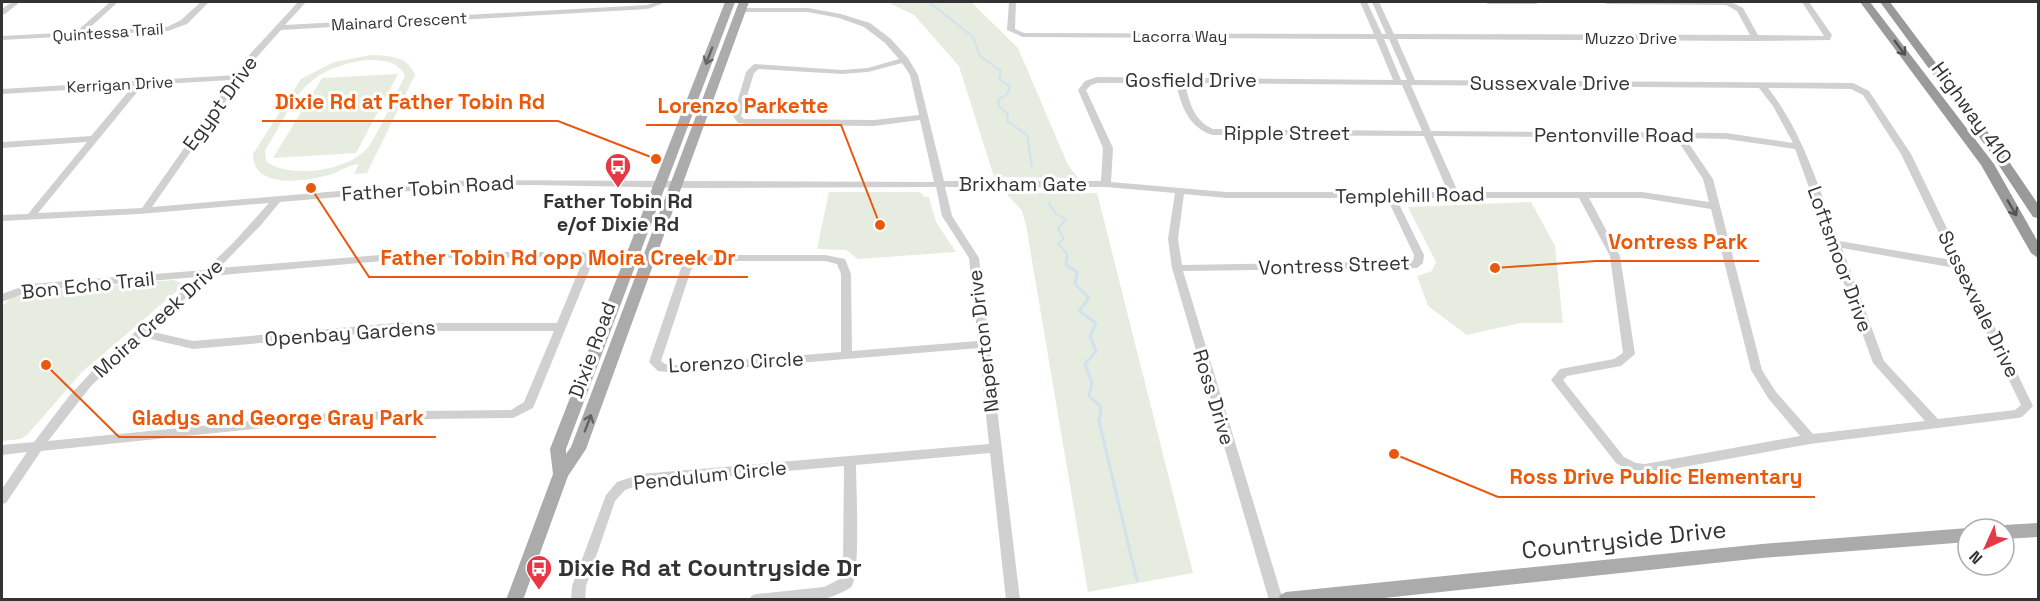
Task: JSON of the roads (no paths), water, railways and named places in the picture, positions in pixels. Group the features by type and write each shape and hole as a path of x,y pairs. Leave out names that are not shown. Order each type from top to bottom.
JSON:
{"highway":[{"name":"Highway 410","path":"1865,2 1987,164 2038,253"},
{"name":"Highway 410","path":"1885,2 1993,147 2038,214"}],"main road":[{"name":"Dixie Road","path":"561,474 558,449 730,2"},
{"name":"Dixie Road","path":"514,600 561,474 578,449 742,6"},
{"path":"2016,531 2038,530"},
{"name":"Countryside Drive","path":"1286,600 1762,551 1956,536"}],"street":[{"path":"2,12 16,2"},
{"path":"78,34 114,2"},
{"name":"Quintessa Trail","path":"2,38 168,29 184,22 205,2"},
{"name":"Egypt Drive","path":"145,210 238,77 302,2"},
{"name":"Mainard Crescent","path":"278,28 648,7 662,2"},
{"name":"Lacorra Way","path":"1011,2 1011,30 1023,35 1379,37"},
{"path":"1364,2 1379,37 1405,82 1454,194"},
{"path":"1376,2 1392,37 1405,82"},
{"path":"1488,2 1536,2"},
{"path":"1607,2 1728,3 1740,10 1756,39"},
{"name":"Muzzo Drive","path":"1379,37 1827,38 1828,35 1806,2"},
{"name":"Naperton Drive","path":"742,6 808,10 842,15 874,29 905,60 914,75 947,216 974,258 1012,600"},
{"path":"905,60 868,70 842,72 757,66 750,72 736,116 744,122 769,123 885,122 925,117"},
{"name":"Kerrigan Drive","path":"2,91 238,77"},
{"name":"Gosfield Drive","path":"1106,184 1108,148 1082,90 1083,87 1097,80 1405,82"},
{"name":"Ripple Street","path":"1180,80 1185,103 1198,127 1212,132 1428,134"},
{"name":"Sussexvale Drive","path":"1405,82 1844,84 1866,93 1906,154 2027,405 2018,414 1810,439 1645,469 1634,468 1620,460 1557,380 1564,372 1617,363 1629,354 1615,255 1582,194"},
{"path":"30,217 140,83"},
{"name":"Loftsmoor Drive","path":"1760,84 1777,105 1799,147 1879,363 1935,424"},
{"name":"Pentonville Road","path":"1428,134 1726,136 1799,147"},
{"path":"1679,135 1706,174 1757,370 1772,395 1810,439"},
{"path":"2,145 94,139"},
{"name":"Father Tobin Road","path":"2,218 145,210 468,183 676,184"},
{"path":"676,184 940,185"},
{"name":"Brixham Gate","path":"940,185 1106,184"},
{"name":"Templehill Road","path":"1106,184 1226,195 1391,197 1454,194 1652,195 1714,206"},
{"name":"Ross Drive","path":"1180,191 1173,239 1177,268 1276,600"},
{"name":"Vontress Street","path":"1177,268 1413,266 1418,263 1419,255 1391,197"},
{"name":"Moira Creek Drive","path":"2,499 37,447 81,389 141,333 211,273 277,199"},
{"path":"1835,244 1960,266"},
{"name":"Bon Echo Trail","path":"2,298 29,288 435,254 579,254 589,260 588,265 562,327"},
{"name":"Lorenzo Circle","path":"847,354 846,274 841,261 825,258 704,258 694,261 686,268 655,362 662,368 676,369 985,344"},
{"name":"Openbay Gardens","path":"141,333 193,345 395,327 562,327"},
{"path":"2,450 363,415 513,414 529,405 562,327"},
{"name":"Pendulum Circle","path":"578,600 579,586 610,499 621,486 641,478 996,448"},
{"path":"756,600 826,593 846,583 850,563 850,461"}],"waterway":[{"path":"929,2 973,37 980,56 1001,71 999,79 1010,87 1007,94 998,100 999,106 1008,114 1007,121 1027,135 1032,167"},
{"path":"1049,203 1055,213 1066,220 1058,228 1064,239 1058,243 1067,257"},
{"path":"1067,257 1066,265 1077,272 1075,284 1089,298 1079,311 1096,323 1090,336 1096,351 1085,364 1092,383 1089,396 1101,407 1099,421 1137,581"}],"place":[{"name":"Dixie Rd at Father Tobin Rd","path":"656,159"},
{"name":"Father Tobin Rd opp Moira Creek Dr","path":"311,188"},
{"name":"Father Tobin Rd e/of Dixie Rd","path":"618,189"},
{"name":"Lorenzo Parkette","path":"880,225"},
{"name":"Vontress Park","path":"1495,268"},
{"name":"Gladys and George Gray Park","path":"46,365"},
{"name":"Ross Drive Public Elementary","path":"1394,454"},
{"name":"Dixie Rd at Countryside Dr","path":"539,591"}]}
